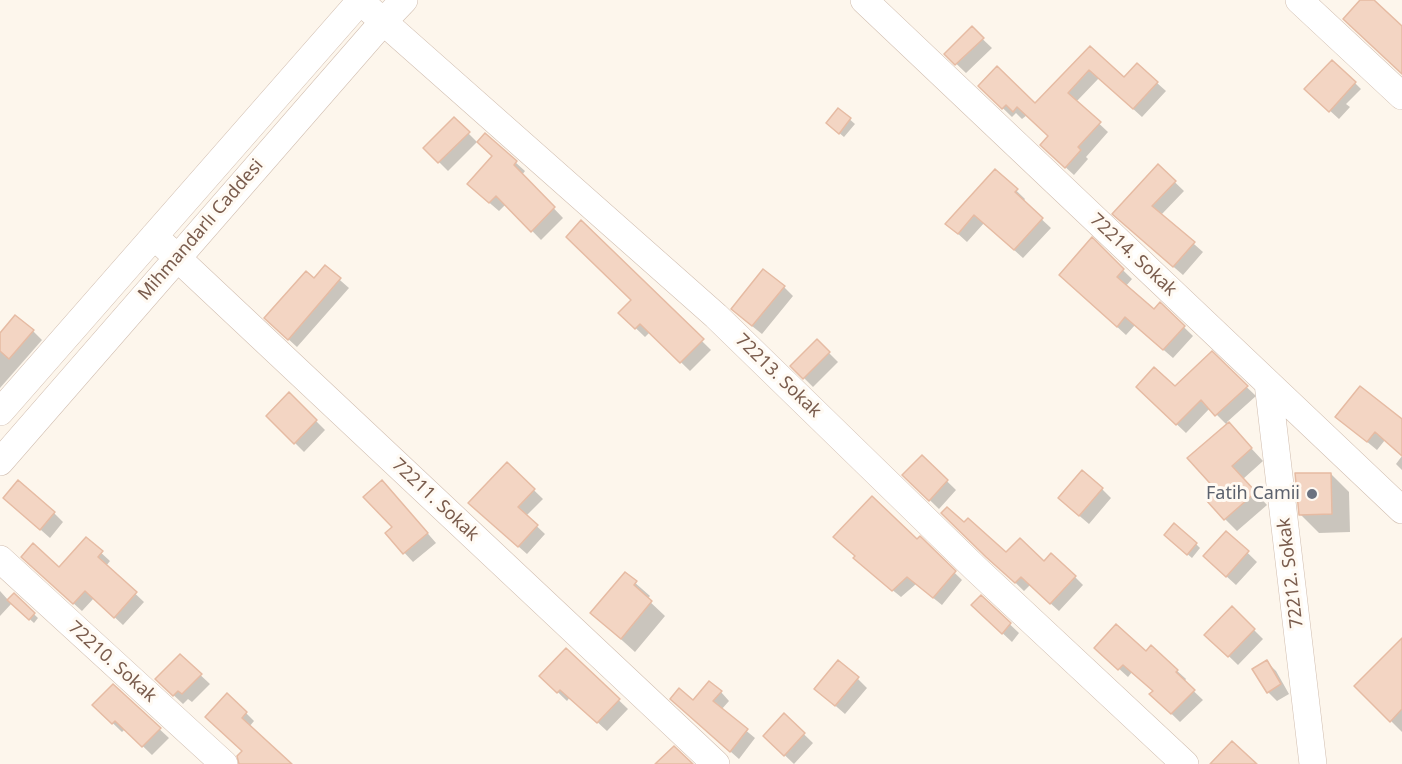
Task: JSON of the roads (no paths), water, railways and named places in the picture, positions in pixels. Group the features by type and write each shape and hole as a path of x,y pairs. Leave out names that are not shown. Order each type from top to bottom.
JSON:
{"street":[{"name":"Mihmandarlı Caddesi","path":"0,412 360,0"},
{"name":"72213. Sokak","path":"360,0 716,316 975,568 1185,764"},
{"name":"Mihmandarlı Caddesi","path":"0,462 404,0"},
{"name":"72214. Sokak","path":"864,0 1402,510"},
{"path":"1299,0 1402,96"},
{"name":"72211. Sokak","path":"154,236 716,764"},
{"name":"72212. Sokak","path":"1268,383 1313,764"},
{"name":"72210. Sokak","path":"0,559 224,764"}],"place":[{"name":"Fatih Camii","path":"1312,494"}]}
